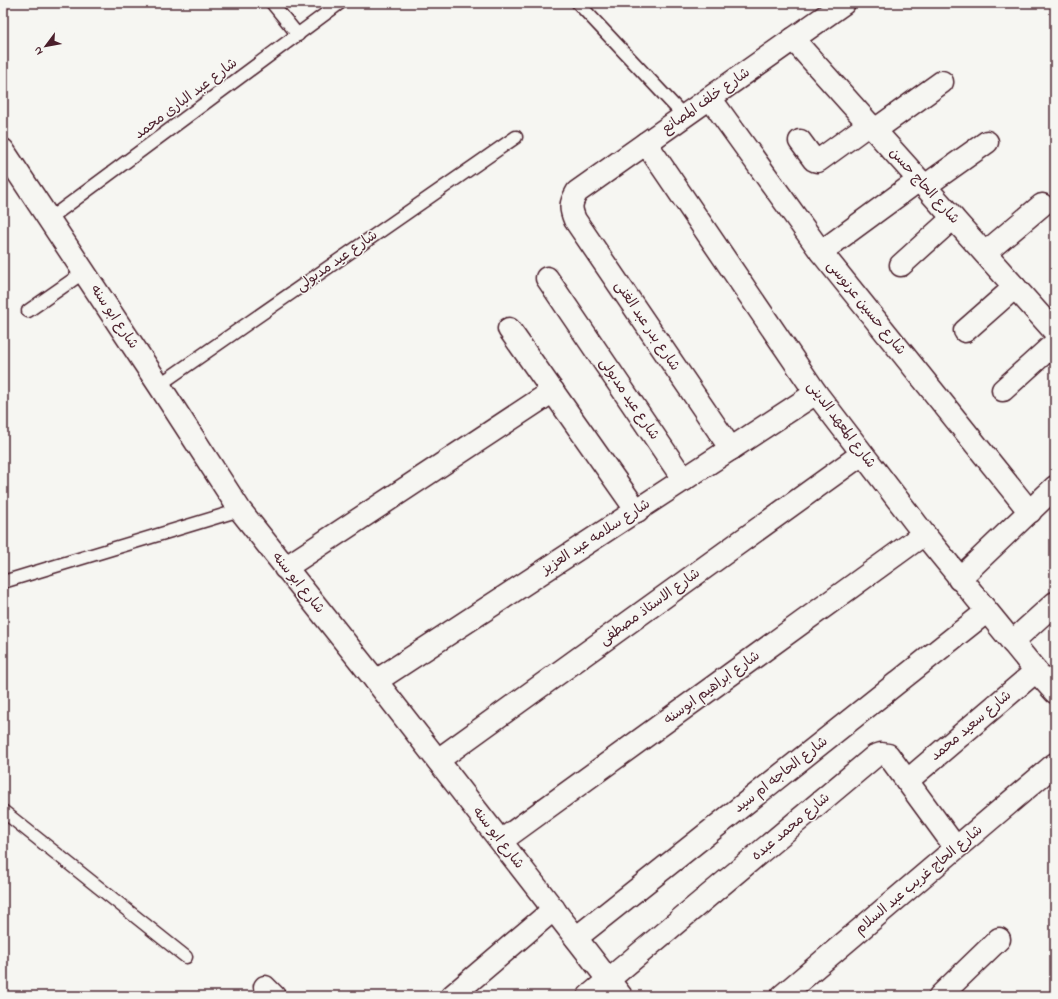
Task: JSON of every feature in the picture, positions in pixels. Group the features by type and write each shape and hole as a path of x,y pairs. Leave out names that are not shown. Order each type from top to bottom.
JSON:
{"street":[{"name":"شارع خلف المصانع","path":"572,201 577,192 844,3"},
{"name":"شارع الحاج حسن","path":"793,40 1055,332"},
{"path":"800,141 816,161 942,82"},
{"name":"شارع حسين عرنوسى","path":"710,98 821,252 1030,512"},
{"path":"821,252 922,183 987,142"},
{"name":"شارع المعهد الدينى","path":"646,143 816,393 986,612 1055,692"},
{"name":"شارع ابو سنه","path":"3,150 240,510 438,760 615,988"},
{"name":"شارع بدر عبد الغنى","path":"572,201 571,210 575,220 731,449"},
{"path":"985,254 1042,205"},
{"path":"901,265 953,218"},
{"name":"شارع عيد مدبولى","path":"547,278 684,480"},
{"path":"965,331 1015,287"},
{"path":"509,330 637,511"},
{"path":"1003,390 1055,343"},
{"path":"285,568 552,391"},
{"name":"شارع سلامه عبد العزيز","path":"376,681 816,393"},
{"name":"شارع الاستاذ مصطفى","path":"438,760 862,454"},
{"path":"960,579 1055,487"},
{"name":"شارع ابراهيم ابوسنه","path":"501,841 924,534"},
{"path":"1012,642 1055,603"},
{"name":"شارع الحاجه ام سيد","path":"576,938 986,612"},
{"name":"شارع سعيد محمد","path":"907,781 1036,671"},
{"name":"شارع محمد عبده","path":"615,988 875,756 881,754 888,755 956,848"},
{"name":"شارع الحاج غريب عبد السلام","path":"782,996 1055,764"},
{"path":"452,996 554,909"},
{"path":"940,996 999,939"},
{"path":"589,996 615,988"}],"lane":[{"path":"272,3 298,35"},
{"name":"شارع عبد البارى محمد","path":"49,220 340,3"},
{"path":"578,3 684,116"},
{"name":"شارع عيد مدبولى","path":"159,385 516,137"},
{"path":"28,311 84,272"},
{"path":"3,582 240,510"},
{"path":"3,811 186,957"}]}
